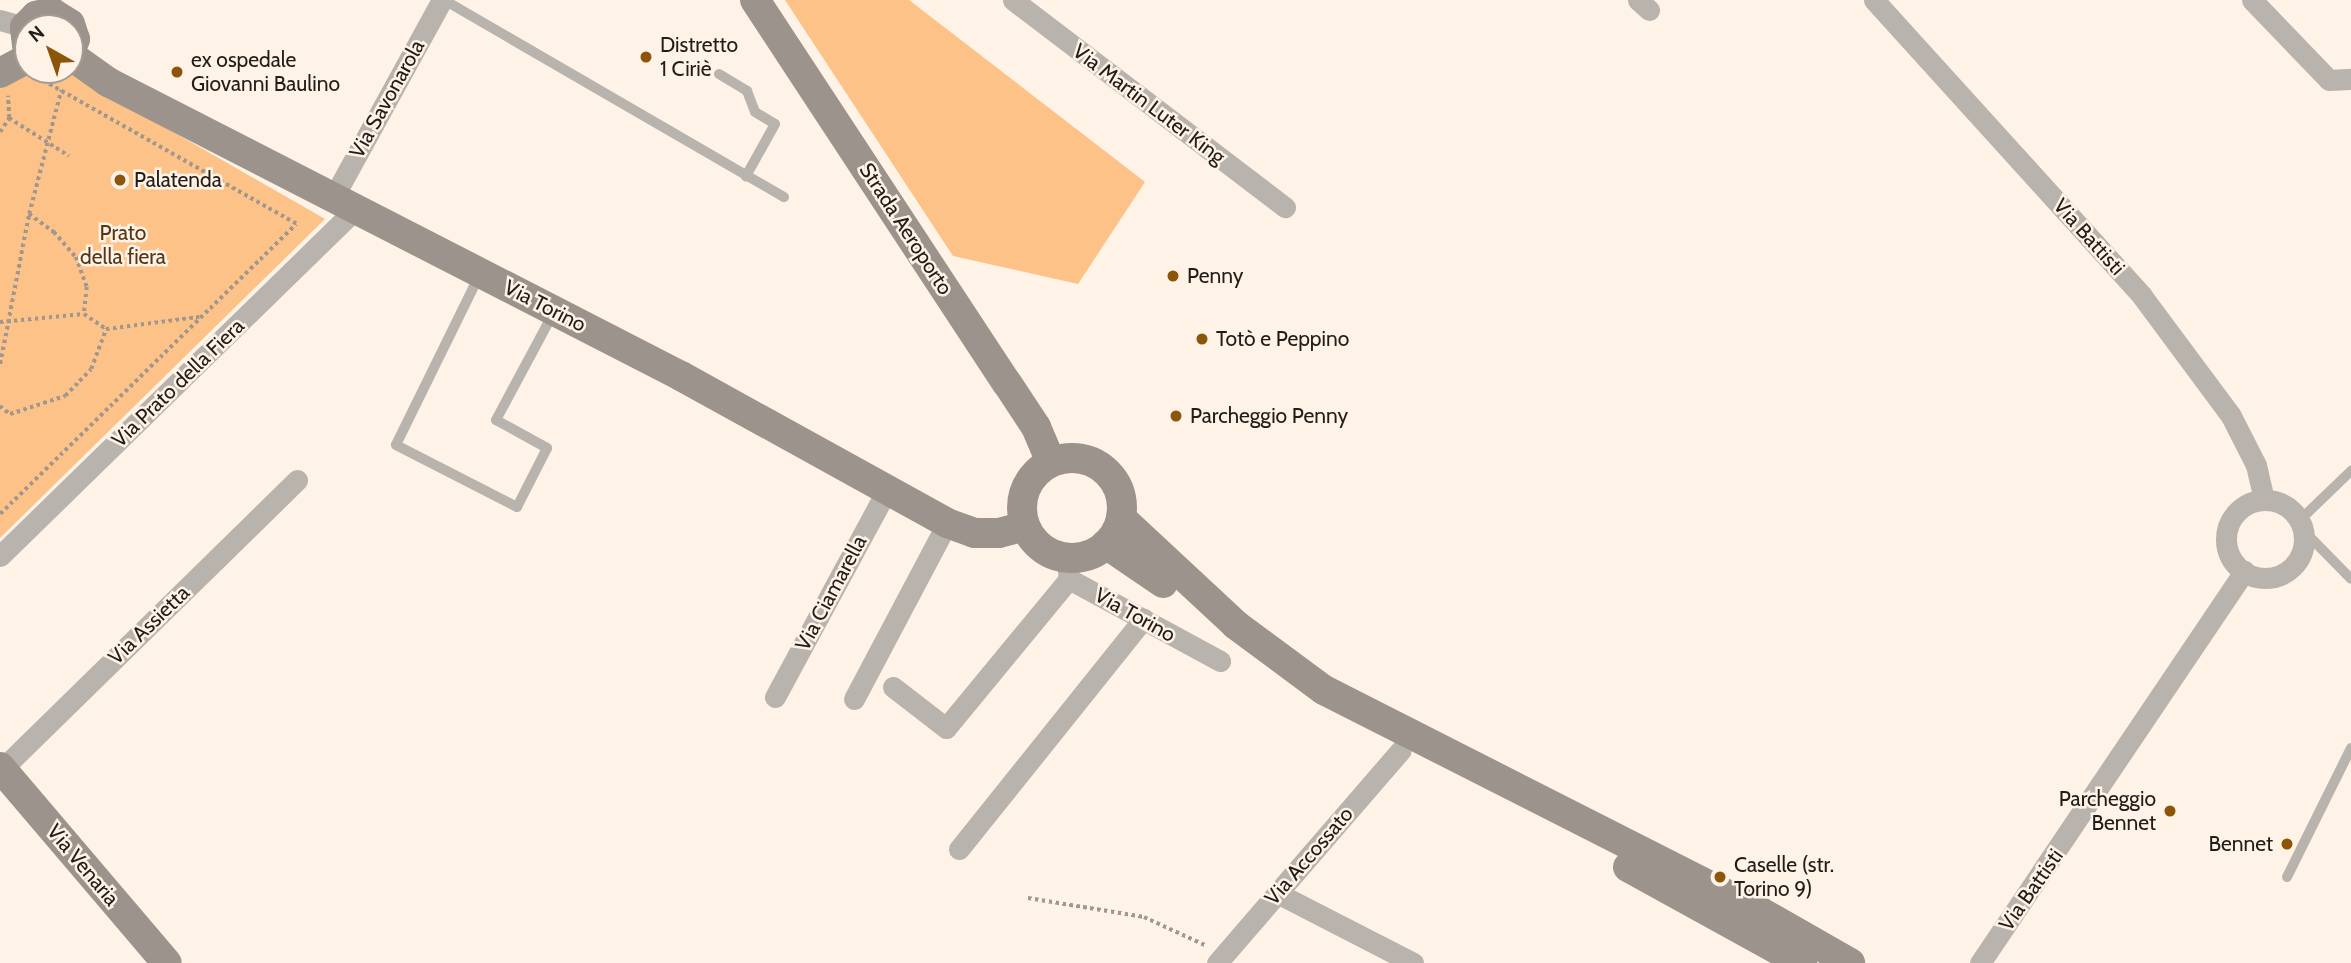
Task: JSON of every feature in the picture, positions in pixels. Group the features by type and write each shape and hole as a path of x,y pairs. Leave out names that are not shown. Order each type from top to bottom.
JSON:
{"main road":[{"name":"Strada Aeroporto","path":"755,0 1007,383 1051,462"},
{"path":"42,14 71,9"},
{"path":"0,73 14,57"},
{"name":"Via Torino","path":"84,65 99,77 555,311 947,523 974,533 999,533 1025,526"},
{"path":"1080,458 1106,471 1120,493 1113,531 1068,568 1042,547 1025,526 1023,496 1038,471 1051,462 1080,458"},
{"path":"1113,531 1144,566 1281,682 1401,750 1802,963"},
{"path":"1113,531 1324,690 1751,907 1850,963"},
{"name":"Via Venaria","path":"4,777 167,963"}],"street":[{"name":"Via Savonarola","path":"344,204 443,0"},
{"name":"Via Martin Luter King","path":"1013,0 1285,207"},
{"name":"Via Battisti","path":"1874,0 2150,306 2231,416 2256,465 2264,499"},
{"path":"2252,0 2329,80 2351,79"},
{"name":"Via Prato della Fiera","path":"0,556 344,204"},
{"name":"Via Assietta","path":"4,777 297,480"},
{"name":"Via Ciamarella","path":"775,697 887,490"},
{"path":"2264,499 2285,505 2302,525 2302,552 2290,569 2267,578 2244,571 2230,555 2227,533 2236,514 2264,499"},
{"path":"854,699 947,523"},
{"path":"893,687 946,728 1068,568"},
{"name":"Via Torino","path":"1068,568 1143,619 1220,661"},
{"name":"Via Battisti","path":"1980,963 2244,571"},
{"path":"959,849 1143,619"},
{"name":"Via Accossato","path":"1221,958 1401,750"},
{"path":"1277,893 1413,963"}],"lane":[{"path":"443,0 784,197"},
{"path":"719,74 747,91 755,112 775,124 746,176"},
{"path":"481,273 396,445 517,507 547,448 496,420 555,311"},
{"path":"2351,472 2302,525 2351,579"},
{"path":"2287,877 2351,748"}],"path":[{"path":"0,514 296,225 50,84"},
{"path":"0,96 12,90 5,101 9,118 69,156"},
{"path":"0,364 29,214 61,90"},
{"path":"0,132 9,118"},
{"path":"29,214 54,232 76,257 86,287 84,314"},
{"path":"0,322 7,325 84,314 106,329 201,317"},
{"path":"0,406 10,414 65,396 91,369 106,329"},
{"path":"1028,898 1144,917 1221,958"}],"green space":[{"path":"785,0 909,0 1145,182 1078,284 953,256"},
{"name":"Prato della fiera","path":"14,77 14,84 84,84 84,81 325,219 0,538 0,84"}],"place":[{"name":"Distretto 1 Ciriè","path":"646,57"},
{"name":"ex ospedale Giovanni Baulino","path":"177,72"},
{"name":"Palatenda","path":"120,180"},
{"name":"Penny","path":"1173,276"},
{"name":"Totò e Peppino","path":"1202,339"},
{"name":"Parcheggio Penny","path":"1176,416"},
{"name":"Parcheggio Bennet","path":"2170,811"},
{"name":"Bennet","path":"2287,844"},
{"name":"Caselle (str. Torino 9)","path":"1720,877"}]}
